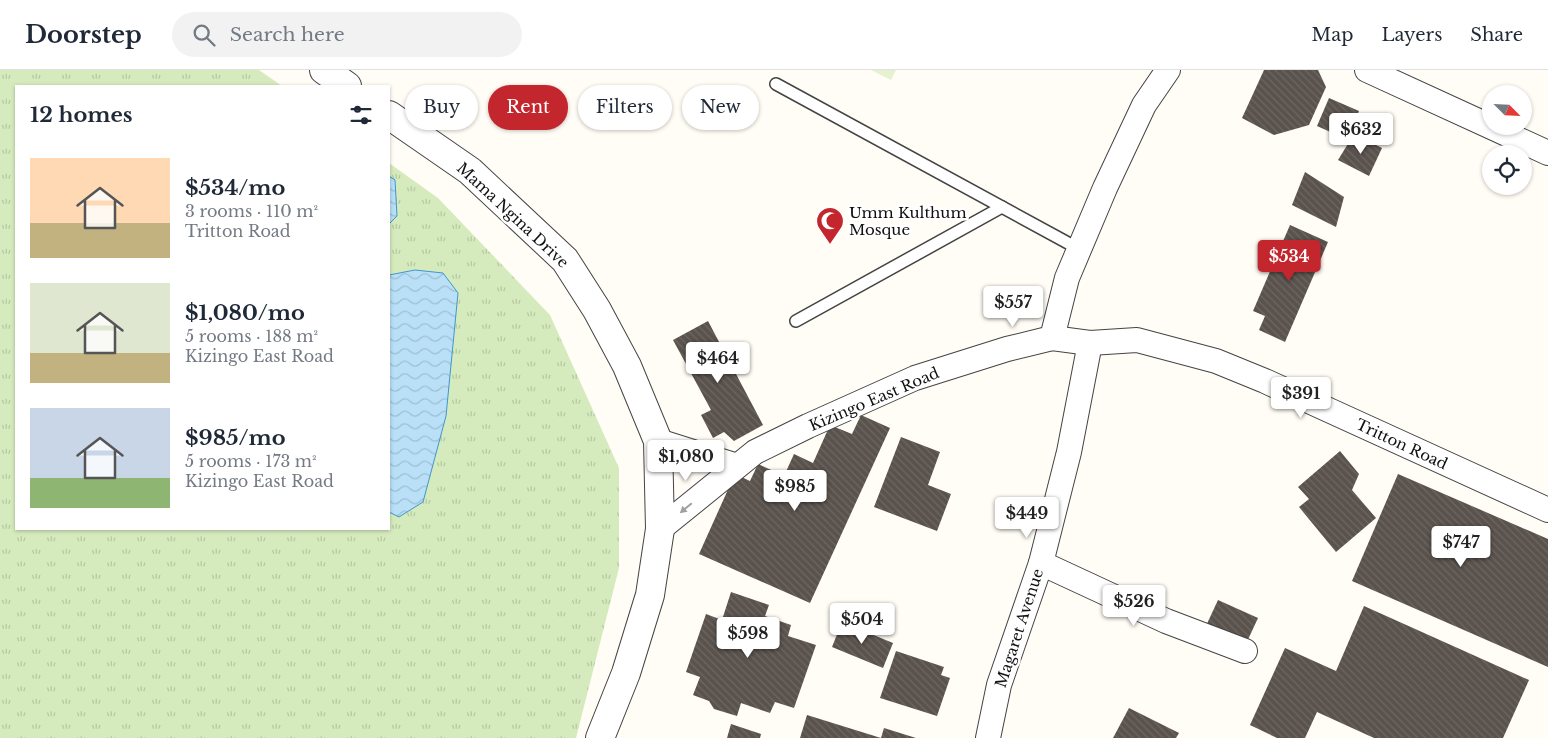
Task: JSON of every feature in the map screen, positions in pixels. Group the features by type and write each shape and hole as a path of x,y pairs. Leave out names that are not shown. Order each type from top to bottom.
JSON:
{"street":[{"path":"324,70 346,85"},
{"path":"1052,338 1067,278 1105,188 1144,105 1168,70"},
{"path":"1367,70 1548,153"},
{"name":"Mama Ngina Drive","path":"390,116 470,171 565,260 597,310 627,366 658,441 660,529 650,595 626,673 600,738"},
{"name":"Tritton Road","path":"1052,338 1090,343 1137,340 1216,361 1265,381 1548,510"},
{"name":"Kizingo East Road","path":"660,529 756,452 808,426 916,378 1007,349 1052,338"},
{"name":"Magaret Avenue","path":"988,738 999,685 1041,563 1069,452 1090,343"},
{"path":"658,441 737,466"},
{"path":"1041,563 1166,621 1245,651"}],"lane":[{"path":"776,84 1079,249"},
{"path":"796,321 1002,207"}],"green space":[{"path":"0,70 259,70 281,85 15,85 15,530 390,530 390,164 438,198 550,315 619,468 619,568 576,738 0,738"},
{"path":"871,70 896,70 891,80"}],"water":[{"path":"390,177 395,180 397,216 390,223"},
{"path":"415,270 443,273 458,293 446,416 423,502 399,517 390,512 390,275"}],"building":[{"path":"1264,70 1318,70 1326,87 1309,125 1274,135 1242,118"},
{"path":"1329,98 1359,111 1346,139 1317,126"},
{"path":"1354,134 1382,148 1369,176 1338,160"},
{"path":"1305,172 1344,197 1336,227 1292,205"},
{"path":"1290,225 1328,242 1285,342 1259,330 1265,316 1253,311"},
{"path":"708,321 763,425 734,441 724,432 713,438 701,415 711,410 673,340"},
{"path":"861,415 890,428 810,603 699,554 735,474 750,481 758,464 784,476 794,454 813,463 830,425 852,434"},
{"path":"901,437 940,452 928,485 951,494 937,531 874,507"},
{"path":"1340,451 1359,474 1352,490 1376,518 1336,552 1299,507 1309,499 1298,487"},
{"path":"1398,474 1548,539 1548,667 1352,581"},
{"path":"731,592 769,605 765,616 791,625 788,636 816,645 794,708 775,702 770,713 741,703 737,716 714,709 709,701 693,695 700,677 686,672 706,614 722,620"},
{"path":"1218,600 1258,618 1245,646 1205,628"},
{"path":"1364,606 1529,680 1503,738 1374,738 1317,712 1305,738 1277,738 1250,725 1285,648 1336,671"},
{"path":"842,622 893,643 883,668 832,647"},
{"path":"896,651 944,667 941,675 950,678 937,716 880,698"},
{"path":"1129,708 1179,733 1176,738 1113,738"},
{"path":"807,715 881,738 800,738"},
{"path":"731,724 761,734 760,738 727,738"},
{"path":"884,728 916,738 881,738"}],"place":[{"name":"Umm Kulthum Mosque","path":"830,245"}]}
